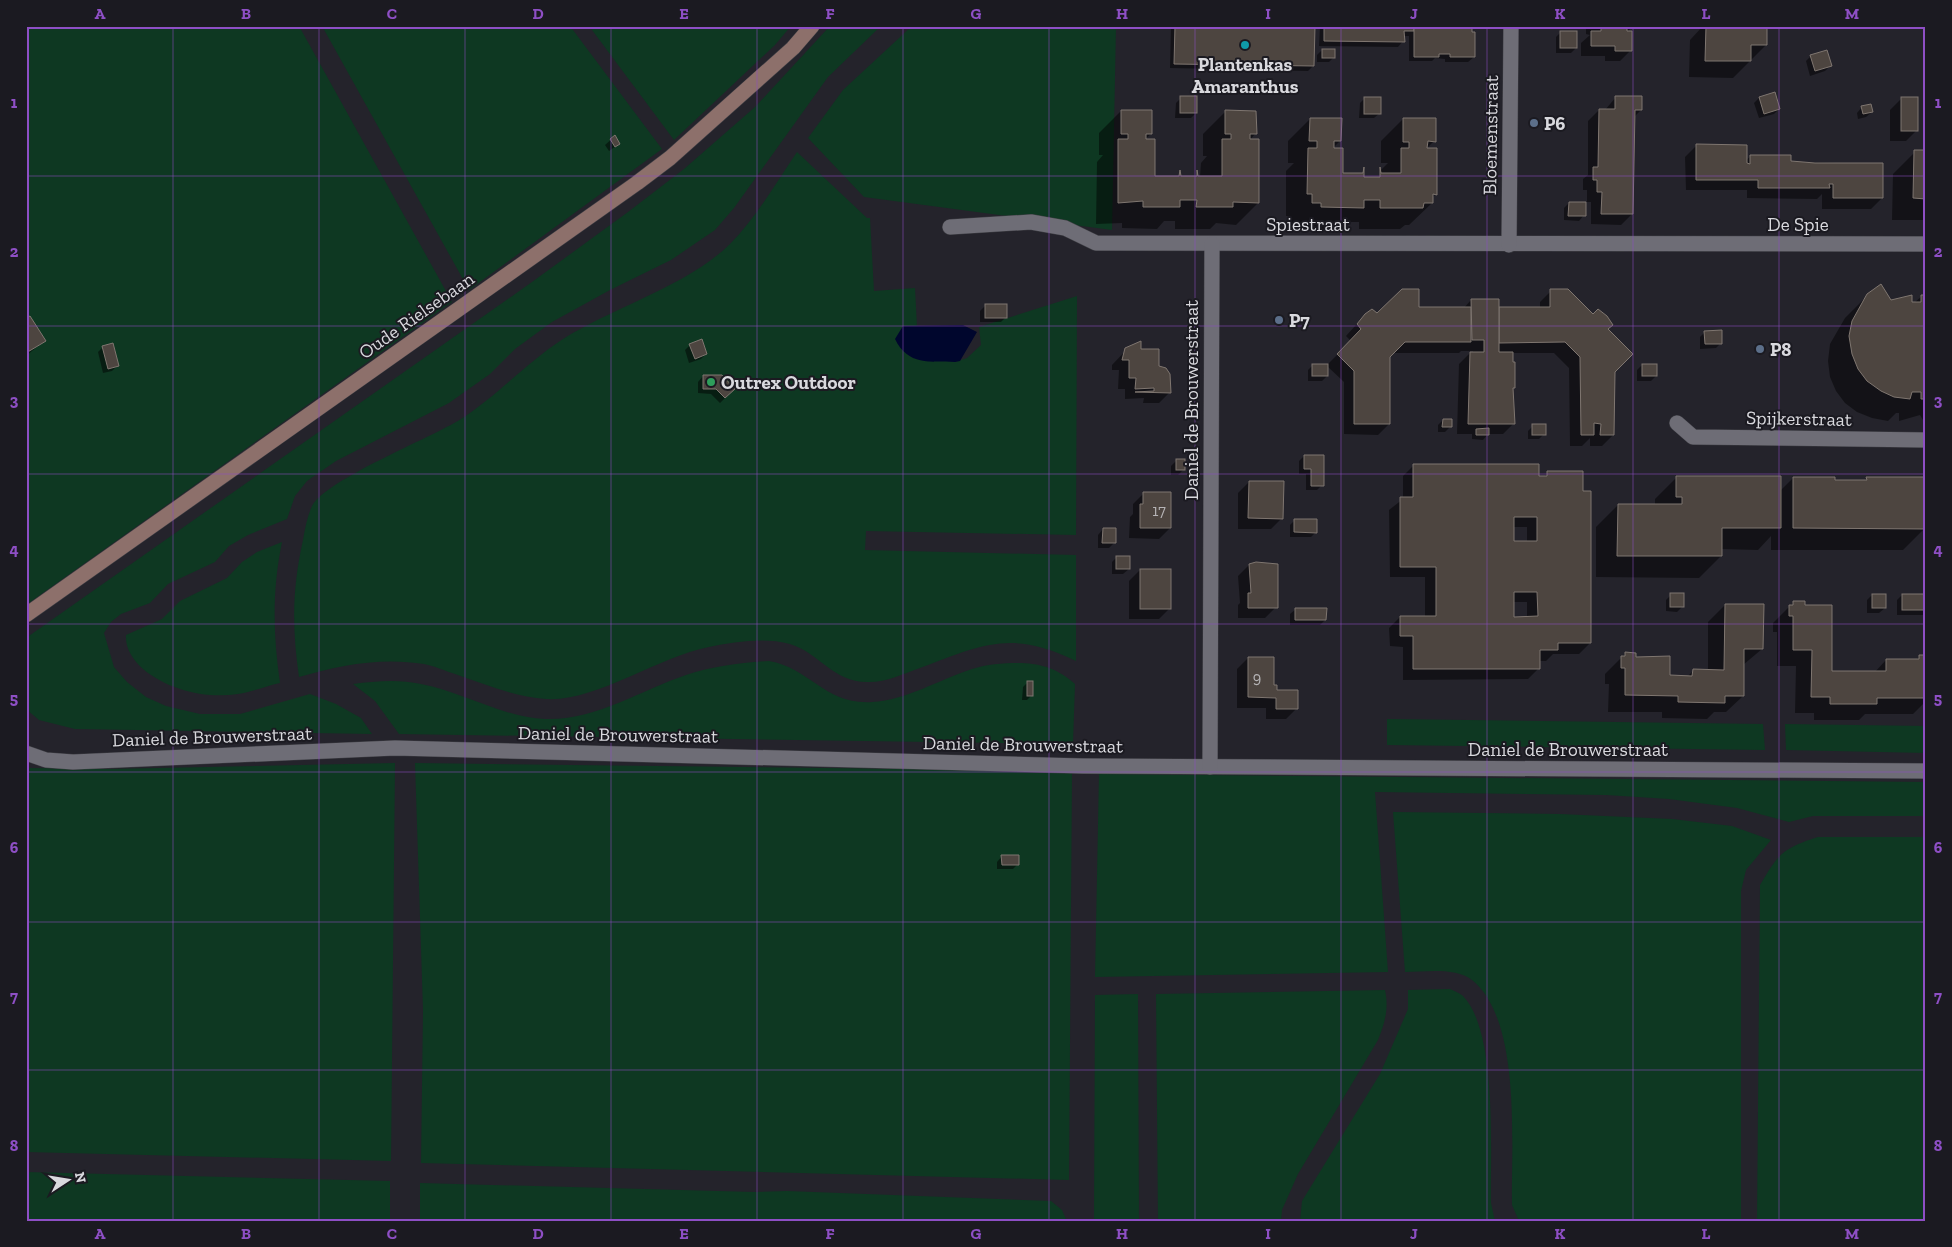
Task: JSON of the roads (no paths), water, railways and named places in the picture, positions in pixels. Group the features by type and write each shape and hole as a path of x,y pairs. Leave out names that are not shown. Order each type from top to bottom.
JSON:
{"street":[{"name":"Oude Rielsebaan","path":"26,615 637,183 670,158 793,48 812,26"},
{"name":"Bloemenstraat","path":"1509,245 1511,26"},
{"name":"Spiestraat","path":"950,228 1031,222 1065,228 1096,243 1670,245"},
{"name":"Daniel de Brouwerstraat","path":"1210,767 1212,244"},
{"name":"De Spie","path":"1670,245 1926,244"},
{"name":"Spijkerstraat","path":"1677,423 1692,437 1926,440"},
{"name":"Daniel de Brouwerstraat","path":"26,753 46,760 72,762 395,748 1083,766 1926,771"}],"water":[{"path":"963,325 977,332 960,361 928,361 913,358 900,348 895,339 903,326"}],"place":[{"name":"Plantenkas Amaranthus","path":"1245,45"},
{"name":"P6","path":"1534,123"},
{"name":"P7","path":"1279,320"},
{"name":"P8","path":"1760,349"},
{"name":"Outrex Outdoor","path":"711,382"}]}
